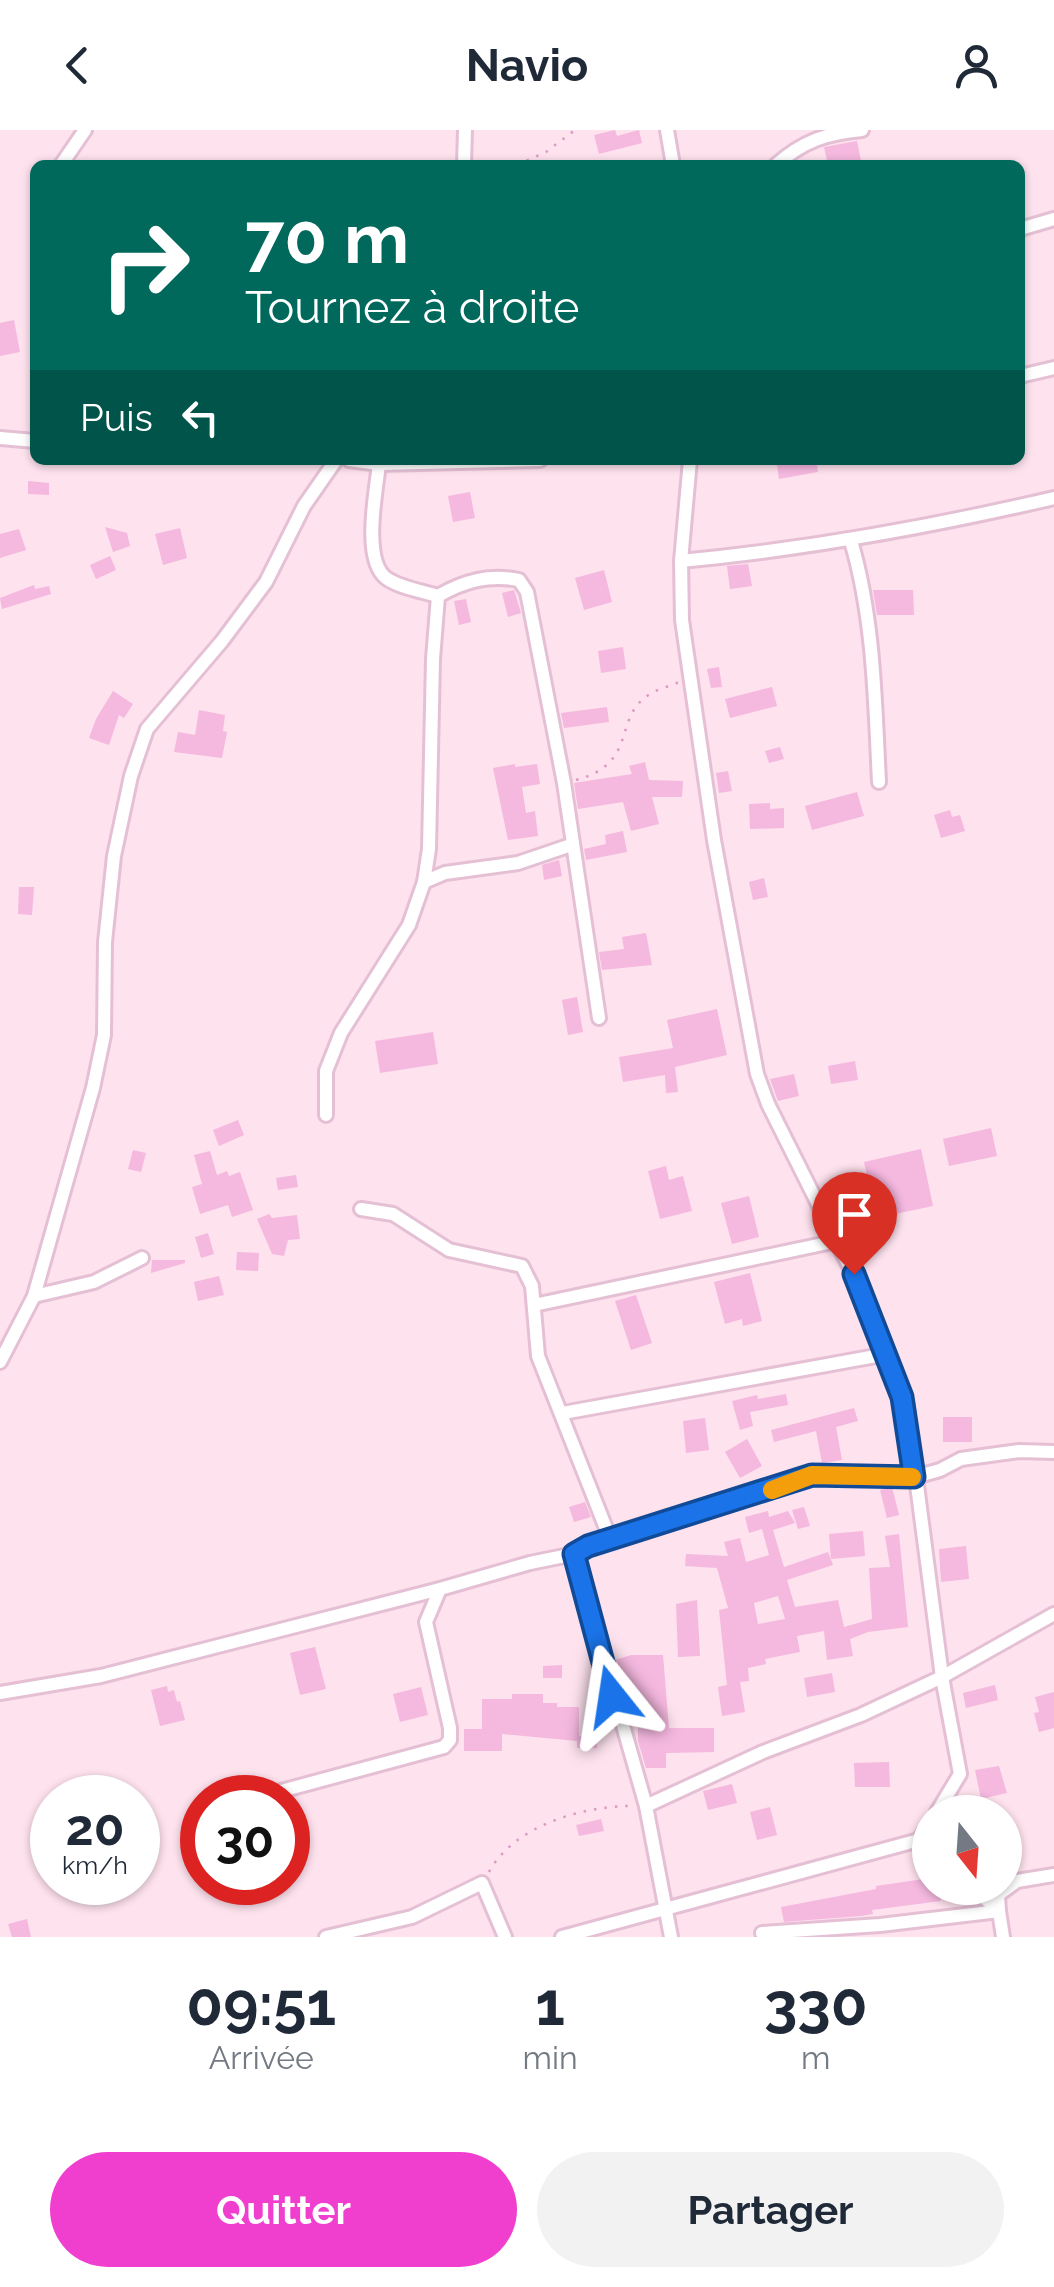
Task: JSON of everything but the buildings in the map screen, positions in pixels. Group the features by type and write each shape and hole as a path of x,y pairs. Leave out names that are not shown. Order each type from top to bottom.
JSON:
{"street":[{"path":"64,160 85,130"},
{"path":"464,160 465,130"},
{"path":"667,130 672,160"},
{"path":"782,160 804,142 828,133 862,130"},
{"path":"1025,228 1054,219"},
{"path":"1025,375 1054,368"},
{"path":"0,438 30,441"},
{"path":"0,1362 34,1296 94,1088 104,1035 105,942 114,856 131,776 147,729 266,582 304,506 333,465"},
{"path":"378,465 374,562 383,576 438,596 462,583 503,576 519,580 528,592 564,783 599,1018"},
{"path":"690,465 680,560 682,620 714,840 757,1074 768,1104 838,1240 902,1397 942,1677 960,1774 947,1795"},
{"path":"680,560 851,540 944,524 1054,498"},
{"path":"851,540 871,643 879,782"},
{"path":"326,1115 326,1071 341,1033 409,924 424,882 429,848 432,659 438,596"},
{"path":"424,882 445,873 518,862 572,845"},
{"path":"361,1208 393,1214 449,1250 522,1266 532,1286 538,1356 611,1542"},
{"path":"534,1305 838,1240"},
{"path":"34,1296 94,1282 142,1258"},
{"path":"563,1413 887,1354"},
{"path":"0,1693 101,1676 574,1554 588,1546 611,1542 742,1495 777,1489 812,1475 914,1477 961,1459 1019,1451 1054,1452"},
{"path":"574,1554 646,1806 671,1937"},
{"path":"310,1783 444,1747 450,1740 426,1622 440,1589"},
{"path":"646,1806 942,1677 1054,1614"},
{"path":"562,1937 665,1907 912,1848"},
{"path":"1003,1937 998,1895 1017,1881 1054,1875"},
{"path":"326,1937 412,1917 482,1883 505,1937"},
{"path":"992,1905 999,1911"},
{"path":"762,1933 999,1911"}],"path":[{"path":"528,160 575,130"},
{"path":"564,783 594,775 609,765 618,754 631,716 647,695 690,678"},
{"path":"482,1883 495,1860 540,1825 584,1810 646,1806"}],"slow traffic":[{"path":"772,1490 812,1475 912,1477"}],"route":[{"path":"612,1696 574,1554 588,1546 611,1542 742,1495 777,1489 812,1475 914,1477 902,1397 854,1274"}]}
